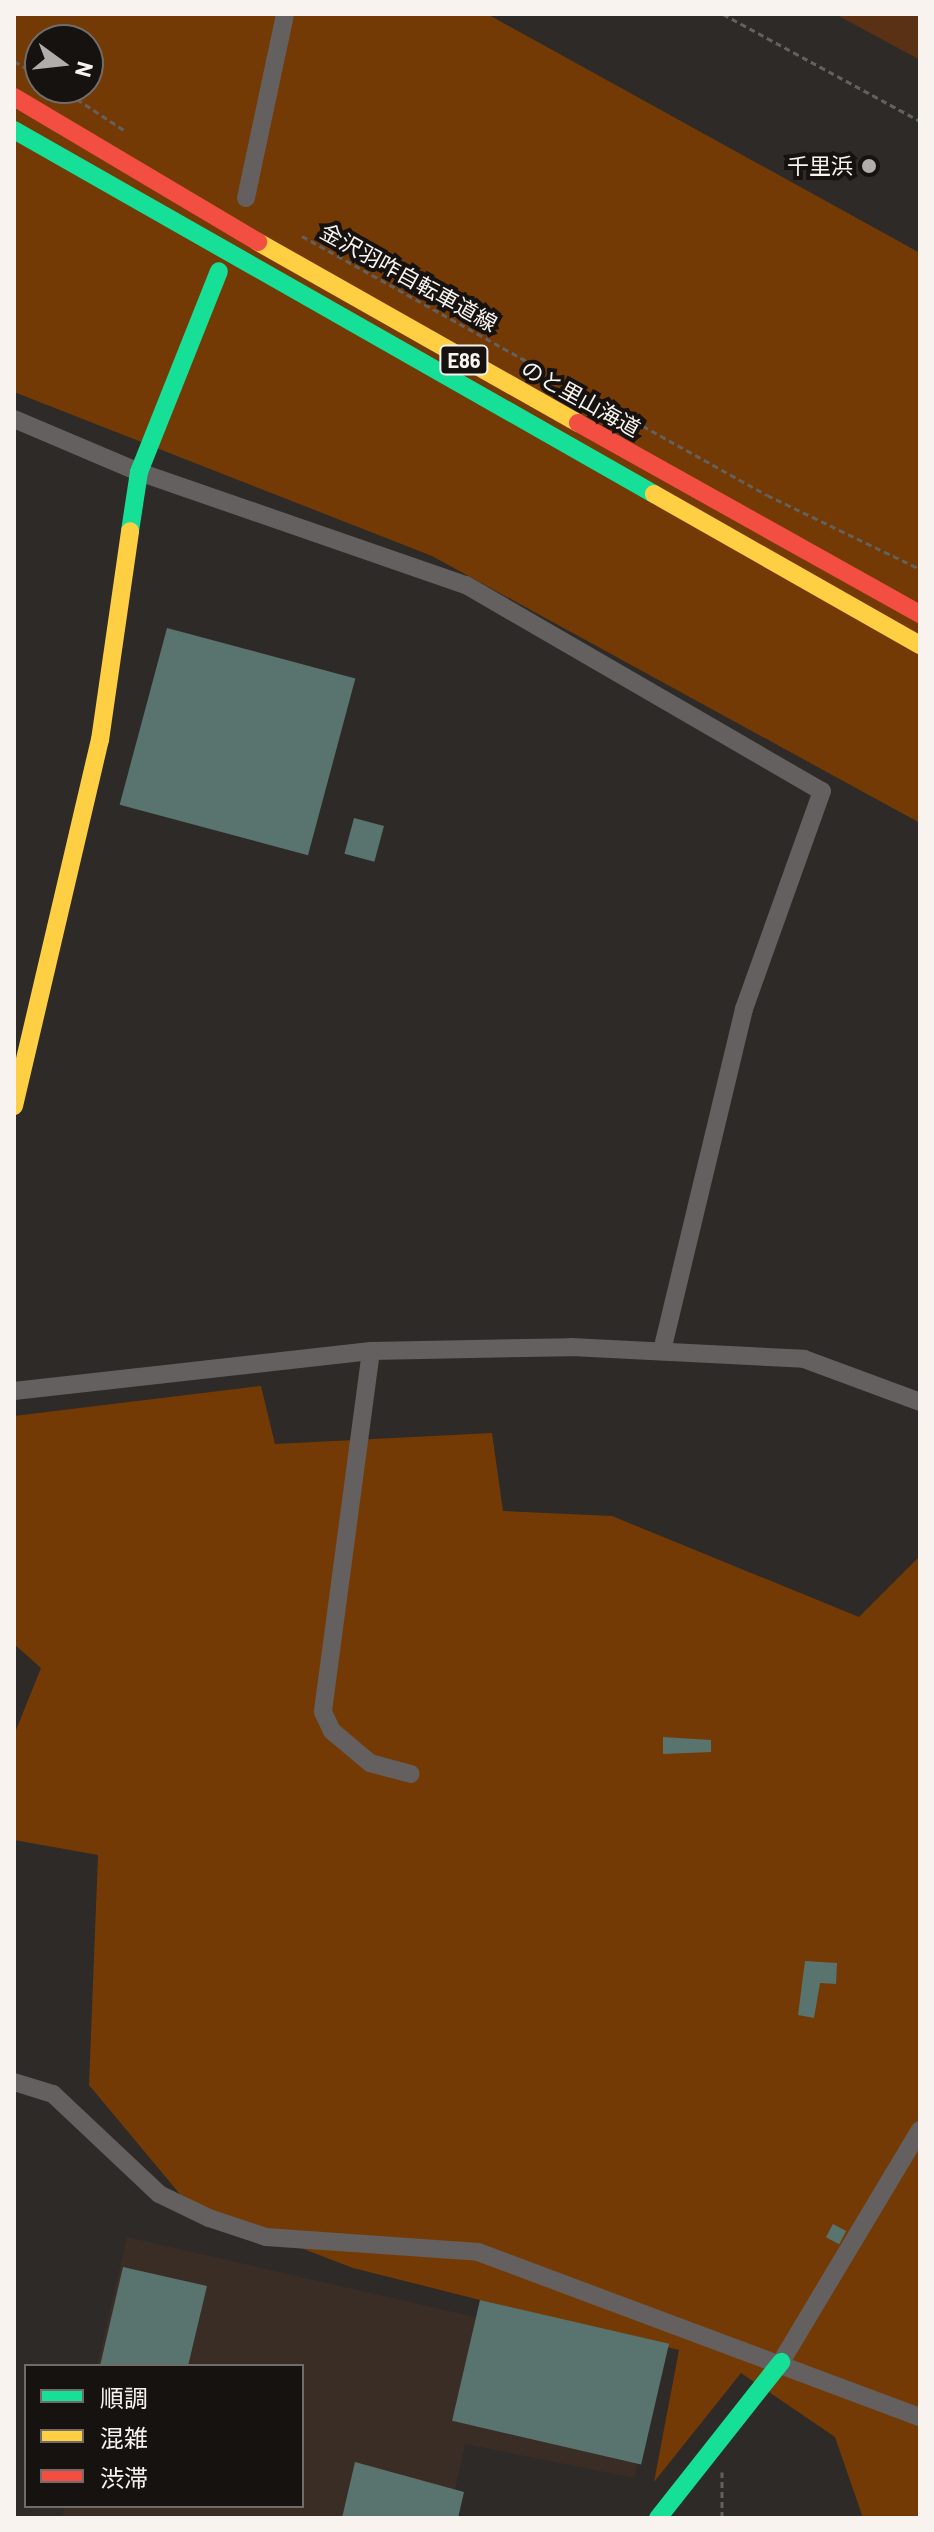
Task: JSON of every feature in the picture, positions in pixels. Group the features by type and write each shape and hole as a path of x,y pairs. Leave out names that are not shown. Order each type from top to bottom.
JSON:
{"main road":[{"name":"のと里山海道","path":"14,97 331,285 920,614"},
{"name":"E86","path":"14,130 920,645"},
{"path":"14,1106 100,740 139,472 219,271"},
{"path":"658,2518 781,2362"}],"street":[{"path":"246,198 285,14"},
{"path":"14,419 139,472 466,585 822,791 744,1009 662,1351"},
{"path":"371,1351 323,1712 332,1731 370,1763 411,1774"},
{"path":"14,1391 371,1351 662,1351 804,1359 920,1402"},
{"path":"14,2082 53,2094 159,2194 209,2218 266,2237 478,2252 781,2362 920,2417"},
{"path":"781,2362 920,2130"}],"path":[{"path":"723,14 920,121"},
{"path":"84,104 133,136"},
{"name":"金沢羽咋自転車道線","path":"293,231 767,495 920,569"},
{"path":"722,2518 723,2436"}],"shaded area":[{"path":"14,14 487,14 920,253 920,823 432,556 14,392"},
{"path":"835,14 920,14 920,60"},
{"path":"261,1386 275,1444 492,1433 503,1511 612,1516 859,1617 920,1556 920,2518 863,2518 835,2437 741,2373 654,2482 679,2350 353,2268 189,2205 89,2085 98,1855 14,1840 14,1735 41,1668 14,1644 14,1416"},
{"path":"127,2237 663,2360 634,2478 465,2444 449,2518 62,2518 64,2508 304,2508 304,2364 97,2364"}],"building":[{"path":"167,628 355,678 308,855 120,805"},
{"path":"354,818 384,826 374,862 344,854"},
{"path":"663,1737 711,1740 711,1752 663,1754"},
{"path":"805,1961 837,1963 836,1984 820,1983 814,2018 798,2015"},
{"path":"833,2224 846,2231 839,2244 826,2237"},
{"path":"123,2267 207,2286 188,2364 100,2364"},
{"path":"480,2300 669,2344 641,2464 452,2421"},
{"path":"355,2462 464,2492 458,2518 342,2518"}],"traffic: fast":[{"path":"14,130 654,494"},
{"path":"130,531 139,472 219,271"},
{"path":"658,2518 781,2362"}],"traffic: slow":[{"path":"258,242 578,423"},
{"path":"654,494 920,645"},
{"path":"14,1106 100,740 130,531"}],"traffic: jam":[{"path":"14,97 258,242"},
{"path":"578,423 920,614"}],"place":[{"name":"千里浜","path":"869,166"}]}
